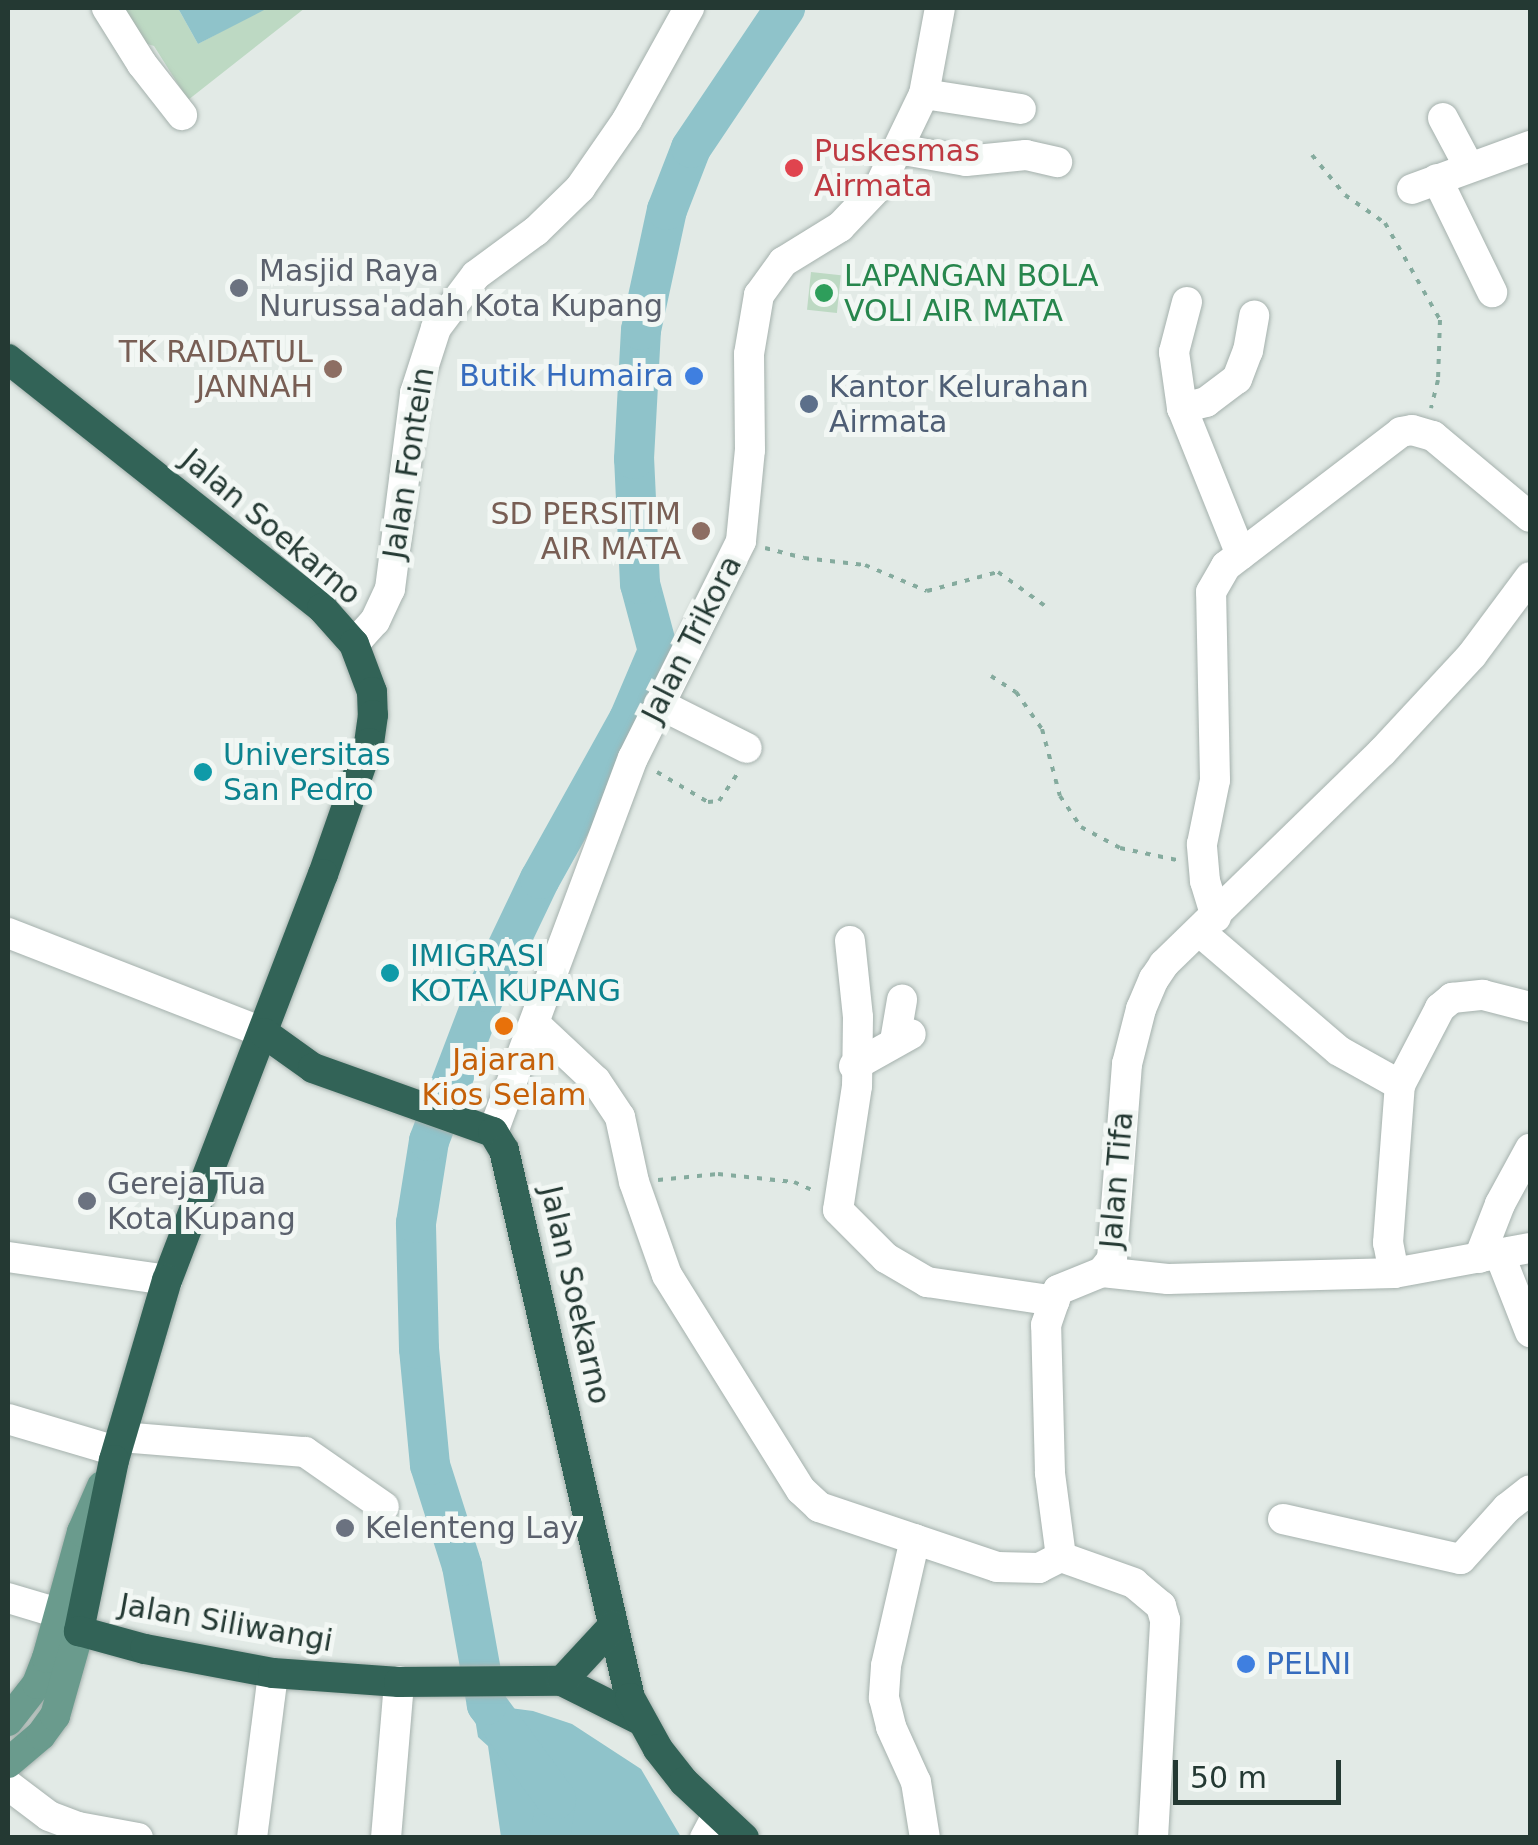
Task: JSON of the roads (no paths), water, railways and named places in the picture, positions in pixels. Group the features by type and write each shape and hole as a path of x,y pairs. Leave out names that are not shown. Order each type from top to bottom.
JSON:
{"highway":[{"name":"Jalan Soekarno","path":"8,359 301,590 354,644 372,692 369,743 264,1034 167,1280 68,1622"},
{"path":"264,1034 313,1068 460,1124 493,1132"},
{"name":"Jalan Soekarno","path":"493,1132 509,1165 614,1626 640,1720"},
{"name":"Jalan Siliwangi","path":"68,1622 145,1650 274,1672 399,1682 562,1681"},
{"path":"614,1626 562,1681 640,1720 711,1826 744,1838"}],"main road":[{"path":"8,1721 36,1684 68,1622"},
{"name":"Jalan Siliwangi","path":"8,1763 41,1736 55,1716 68,1622"}],"street":[{"path":"107,8 142,64 182,115"},
{"name":"Jalan Fontein","path":"354,644 374,621 390,589 415,393 436,328 476,275 536,230 580,188 627,120 689,8"},
{"name":"Jalan Trikora","path":"493,1132 633,758 742,542 750,450 750,354 759,295 782,262 840,227 880,185 924,94 940,8"},
{"path":"924,94 1020,109"},
{"path":"1443,118 1469,167"},
{"path":"1492,292 1425,184 1530,146"},
{"path":"898,150 966,161 1026,154 1058,162"},
{"path":"1188,302 1174,352 1182,408 1241,556"},
{"path":"1182,408 1206,402 1237,379 1248,352 1254,316"},
{"path":"1400,1085 1339,1051 1207,924 1202,844 1215,780 1211,592 1226,566 1401,432 1425,432 1530,517"},
{"name":"Jalan Tifa","path":"1055,1301 1062,1287 1102,1272 1112,1259 1127,1064 1141,1009 1164,964 1459,668 1530,577"},
{"path":"659,704 747,748"},
{"path":"8,934 264,1034"},
{"path":"850,941 858,1017 855,1120 838,1210 886,1258 927,1282 1055,1301 1046,1325 1046,1411 1061,1556"},
{"path":"1394,1273 1388,1244 1400,1085 1440,1008 1452,998 1483,995 1530,1007"},
{"path":"854,1066 903,1037 902,1000"},
{"path":"535,1024 609,1098 620,1116 634,1182 681,1303 718,1352 801,1490 818,1507 997,1567 1039,1568 1061,1556 1134,1584 1161,1606 1165,1620 1164,1681 1153,1838"},
{"path":"1528,1314 1490,1255 1500,1204 1530,1149"},
{"path":"1102,1272 1154,1279 1394,1273 1530,1248"},
{"path":"8,1257 167,1280"},
{"path":"8,1419 117,1449 305,1452 384,1507"},
{"path":"1283,1519 1460,1560 1507,1508 1530,1490"},
{"path":"916,1540 886,1666 884,1698 923,1806 924,1838"},
{"path":"8,1598 68,1622"},
{"path":"252,1838 274,1672"},
{"path":"386,1838 399,1682"},
{"path":"8,1785 49,1816 78,1827 138,1838"}],"water":[{"path":"266,9 198,44 179,10"},
{"path":"473,1706 533,1711 572,1724 641,1769 681,1837 501,1837 488,1746 478,1737"}],"waterway":[{"path":"550,1838 556,1799 487,1705 462,1566 430,1465 419,1349 416,1223 429,1141 486,992 540,879 629,719 658,651 640,584 634,459 641,330 667,210 691,148 785,8"}],"place":[{"name":"Puskesmas Airmata","path":"794,168"},
{"name":"Masjid Raya Nurussa'adah Kota Kupang","path":"239,288"},
{"name":"LAPANGAN BOLA VOLI AIR MATA","path":"824,293"},
{"name":"TK RAIDATUL JANNAH","path":"333,369"},
{"name":"Butik Humaira","path":"694,376"},
{"name":"Kantor Kelurahan Airmata","path":"809,404"},
{"name":"SD PERSITIM AIR MATA","path":"701,531"},
{"name":"Universitas San Pedro","path":"203,772"},
{"name":"IMIGRASI KOTA KUPANG","path":"390,973"},
{"name":"Jajaran Kios Selam","path":"504,1026"},
{"name":"Gereja Tua Kota Kupang","path":"87,1201"},
{"name":"Kelenteng Lay","path":"345,1528"},
{"name":"PELNI","path":"1246,1664"}]}
